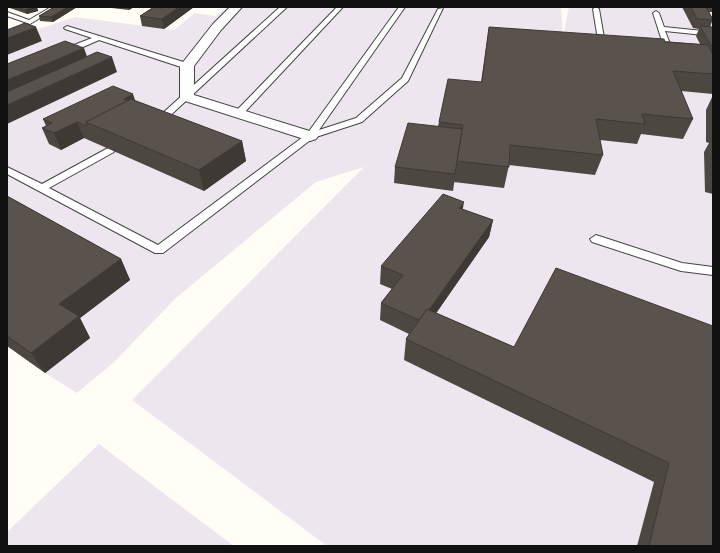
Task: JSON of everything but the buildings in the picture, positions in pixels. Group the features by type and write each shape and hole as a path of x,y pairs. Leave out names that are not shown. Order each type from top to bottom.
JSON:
{"street":[{"path":"236,7 187,66 187,97 310,136"}],"lane":[{"path":"7,14 30,22 55,7"},
{"path":"154,125 187,97 284,7"},
{"path":"239,113 340,7"},
{"path":"7,170 159,250 310,136 402,7"},
{"path":"310,136 359,120 405,79 441,9"},
{"path":"596,9 601,40 616,42"},
{"path":"653,45 668,46 656,13"},
{"path":"67,28 187,66"},
{"path":"662,29 713,34"},
{"path":"56,55 98,38"},
{"path":"42,188 111,150"},
{"path":"596,239 680,267 713,271"}],"shaded area":[{"path":"227,7 561,7 563,36 569,7 713,7 713,546 327,546 132,400 364,167 316,182 176,298 113,363 77,393 45,373 7,346 7,27 26,33 75,17 174,30 195,13 215,16"},
{"path":"99,444 234,546 7,546 7,532"}]}
